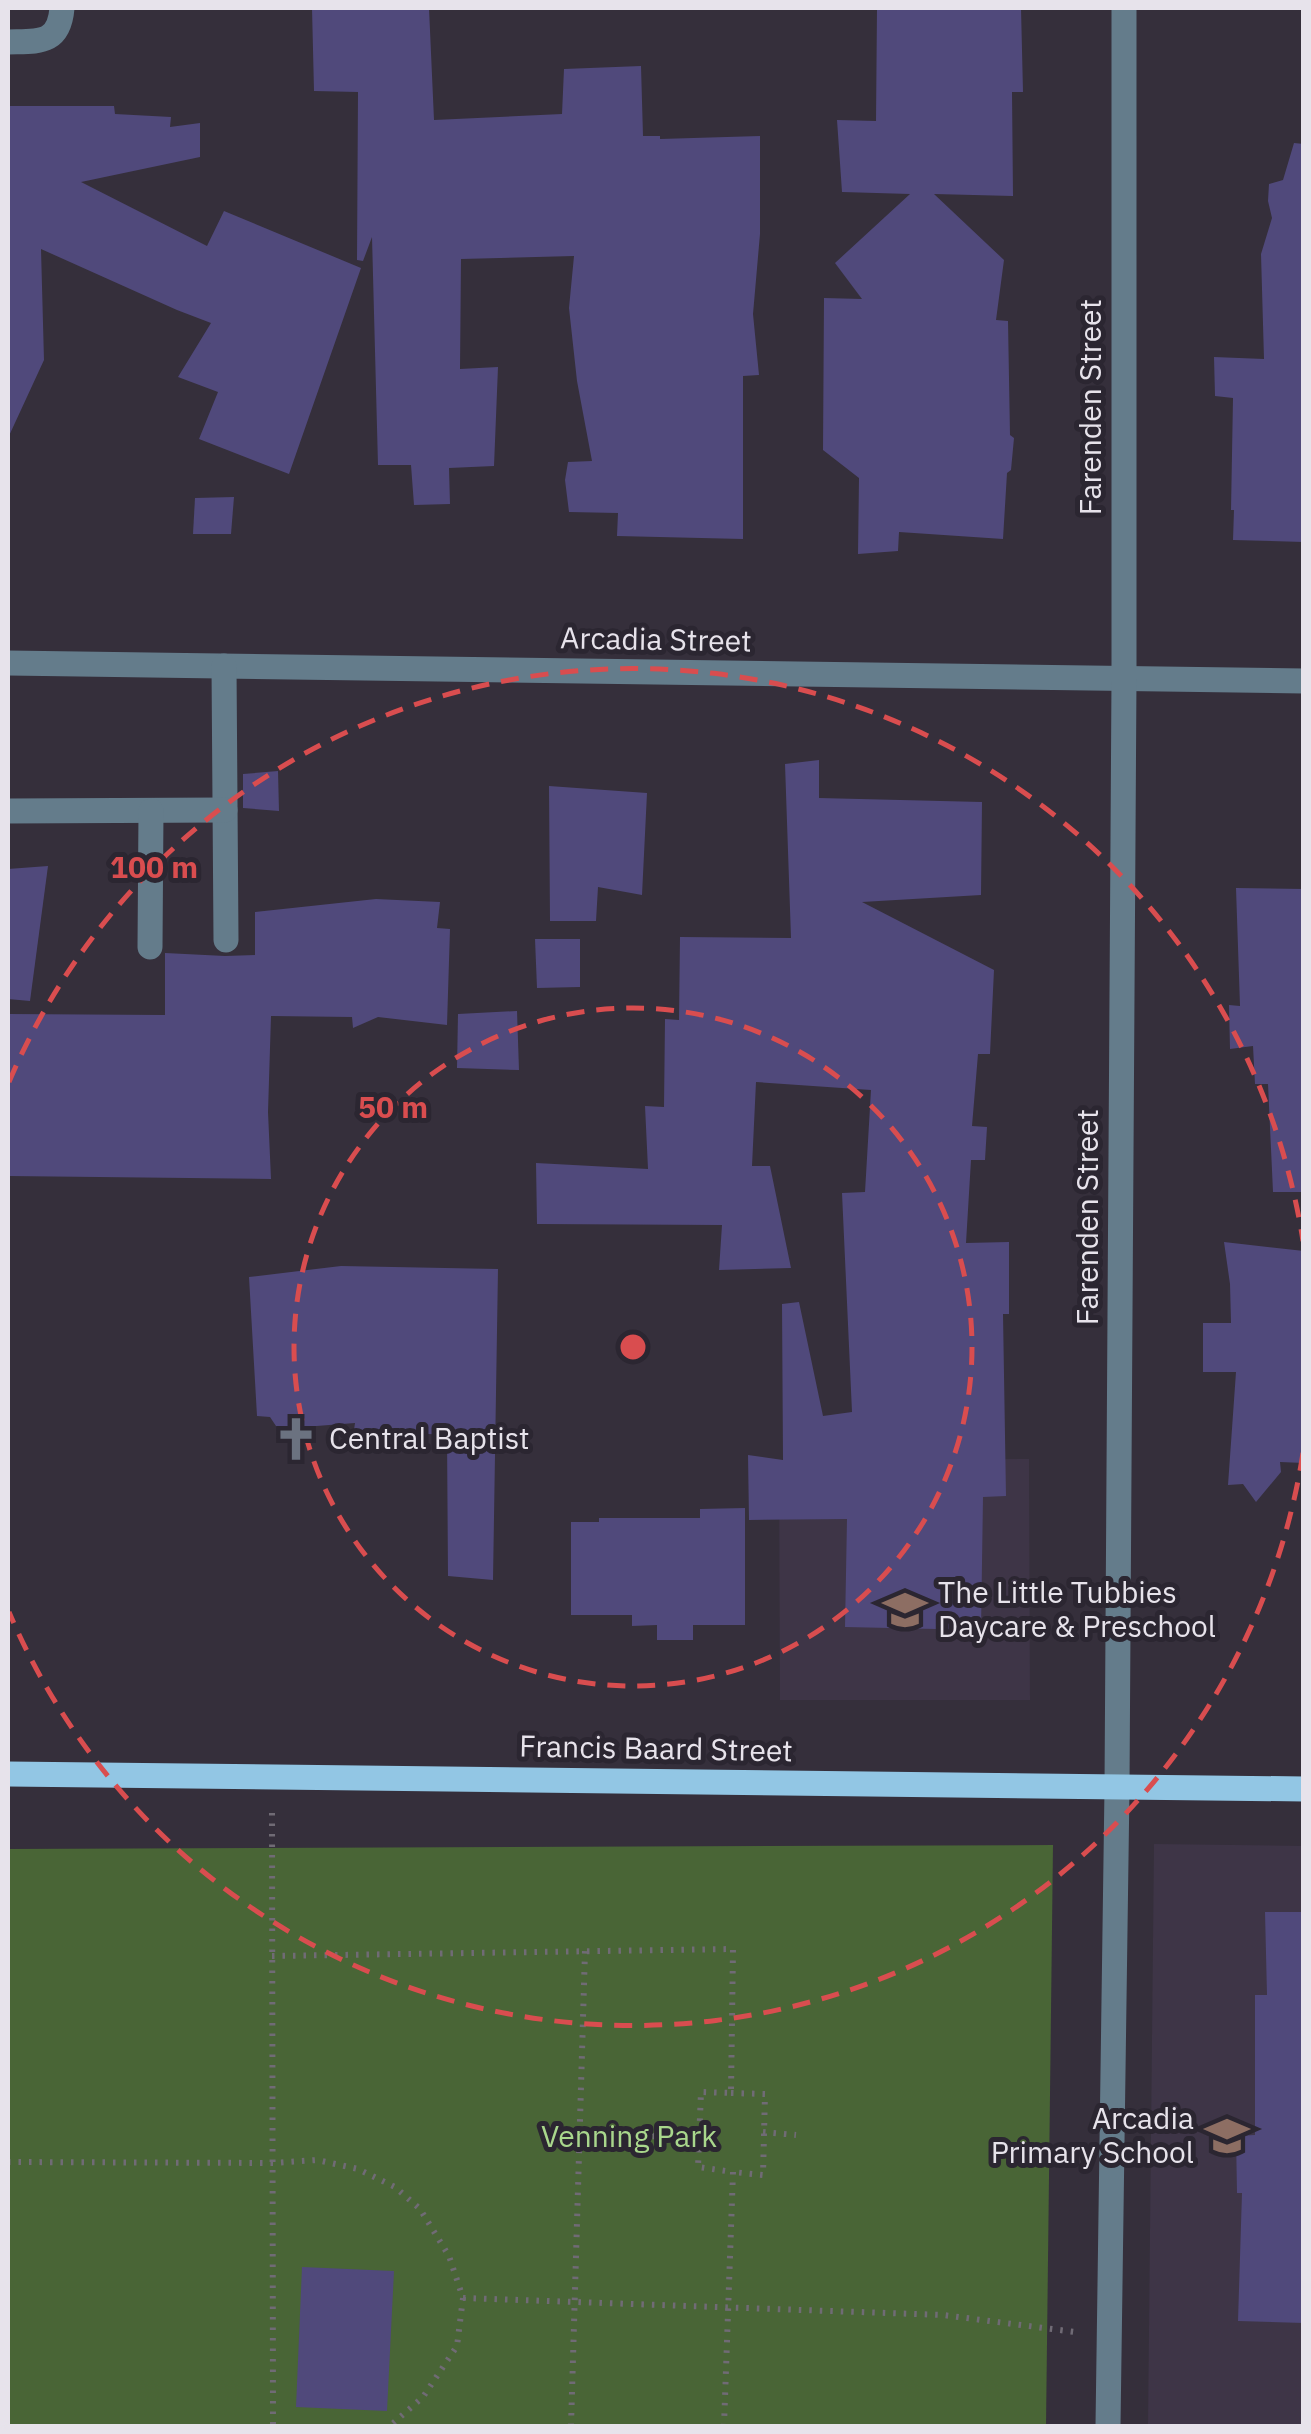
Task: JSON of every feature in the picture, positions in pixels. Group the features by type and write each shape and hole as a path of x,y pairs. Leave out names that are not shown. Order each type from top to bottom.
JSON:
{"main road":[{"name":"Francis Baard Street","path":"8,1774 1304,1789"}],"street":[{"path":"8,42 44,40 56,31 62,8"},
{"name":"Farenden Street","path":"1108,2426 1124,679 1124,8"},
{"name":"Arcadia Street","path":"8,663 1304,680"},
{"path":"224,666 226,940"},
{"path":"8,811 225,810"},
{"path":"150,947 151,812"}],"path":[{"path":"272,1776 274,2426"},
{"path":"272,1956 733,1949 732,2093"},
{"path":"572,2426 586,1951"},
{"path":"702,2092 765,2094 764,2132 762,2174 698,2167 702,2092"},
{"path":"764,2132 796,2135"},
{"path":"579,2140 699,2134"},
{"path":"8,2162 273,2164 317,2160 358,2169 395,2187 420,2209 450,2256 463,2298 457,2346 423,2398 390,2426"},
{"path":"724,2426 733,2172"},
{"path":"463,2298 943,2315 1108,2336"}],"shaded area":[{"name":"The Little Tubbies Daycare & Preschool","path":"1029,1459 1030,1700 780,1700 779,1460"},
{"name":"Arcadia Primary School","path":"1154,1844 1303,1846 1303,2426 1148,2426"}],"green space":[{"name":"Venning Park","path":"1053,1845 1046,2426 8,2426 8,1849"}],"building":[{"path":"312,8 429,8 434,120 562,114 564,69 641,66 643,136 760,136 760,234 753,314 759,375 743,376 743,539 617,536 618,513 569,512 565,480 568,462 592,461 569,308 574,256 461,259 460,369 498,367 494,466 449,468 450,504 414,505 411,465 378,465 372,237 363,261 357,260 358,92 314,91"},
{"path":"877,8 1021,8 1023,92 1012,92 1013,196 934,194 1004,260 996,320 1008,321 1010,435 1014,438 1011,470 1007,473 1003,539 899,532 898,551 858,554 859,478 823,450 824,298 862,299 835,263 910,194 842,192 837,120 876,121"},
{"path":"8,106 114,106 115,114 171,117 170,127 200,123 200,157 81,182 207,246 224,211 361,268 289,474 199,439 218,392 178,377 211,323 41,249 44,360 8,438"},
{"path":"1294,143 1304,144 1304,542 1233,540 1233,398 1215,396 1214,357 1264,359 1261,254 1272,218 1269,184 1283,180"},
{"path":"234,497 231,534 193,534 195,498"},
{"path":"819,760 819,798 982,802 981,895 862,902 994,970 990,1054 978,1054 972,1126 987,1127 985,1160 971,1160 966,1243 1009,1242 1009,1314 1003,1314 1006,1496 983,1497 981,1630 845,1627 847,1519 749,1520 748,1455 783,1460 782,1304 799,1302 823,1416 852,1412 842,1193 865,1192 871,1090 756,1082 752,1166 770,1166 791,1268 719,1270 722,1225 537,1224 536,1163 648,1169 645,1106 664,1107 665,1019 679,1020 680,937 791,938 785,764"},
{"path":"278,771 279,811 243,808 243,774"},
{"path":"549,786 647,793 642,895 598,887 596,921 550,921"},
{"path":"48,866 30,1001 8,999 8,869"},
{"path":"1236,888 1304,889 1304,1192 1273,1192 1268,1084 1255,1084 1253,1046 1230,1049 1229,1005 1240,1006"},
{"path":"376,899 440,902 437,928 450,929 447,1025 378,1017 353,1028 352,1017 271,1016 271,1179 8,1176 8,1014 165,1015 165,953 255,955 255,912"},
{"path":"535,939 580,939 580,987 537,988"},
{"path":"517,1011 519,1070 457,1068 458,1014"},
{"path":"1224,1242 1304,1251 1304,1463 1280,1462 1281,1472 1256,1502 1243,1484 1228,1485 1236,1372 1203,1372 1203,1323 1231,1323"},
{"path":"341,1266 498,1269 493,1580 448,1576 447,1435 354,1430 355,1423 278,1429 270,1417 257,1416 249,1277"},
{"path":"745,1508 745,1625 693,1625 693,1640 657,1640 657,1625 632,1626 632,1615 571,1615 571,1522 599,1522 599,1518 700,1518 700,1509"},
{"path":"1265,1912 1304,1912 1304,2323 1238,2321 1242,2193 1237,2193 1236,2136 1255,2135 1255,1995 1267,1995"},
{"path":"302,2267 394,2271 387,2411 296,2407"}],"place":[{"name":"Central Baptist","path":"296,1439"},
{"name":"The Little Tubbies Daycare & Preschool","path":"905,1610"},
{"name":"Arcadia Primary School","path":"1227,2136"}]}
